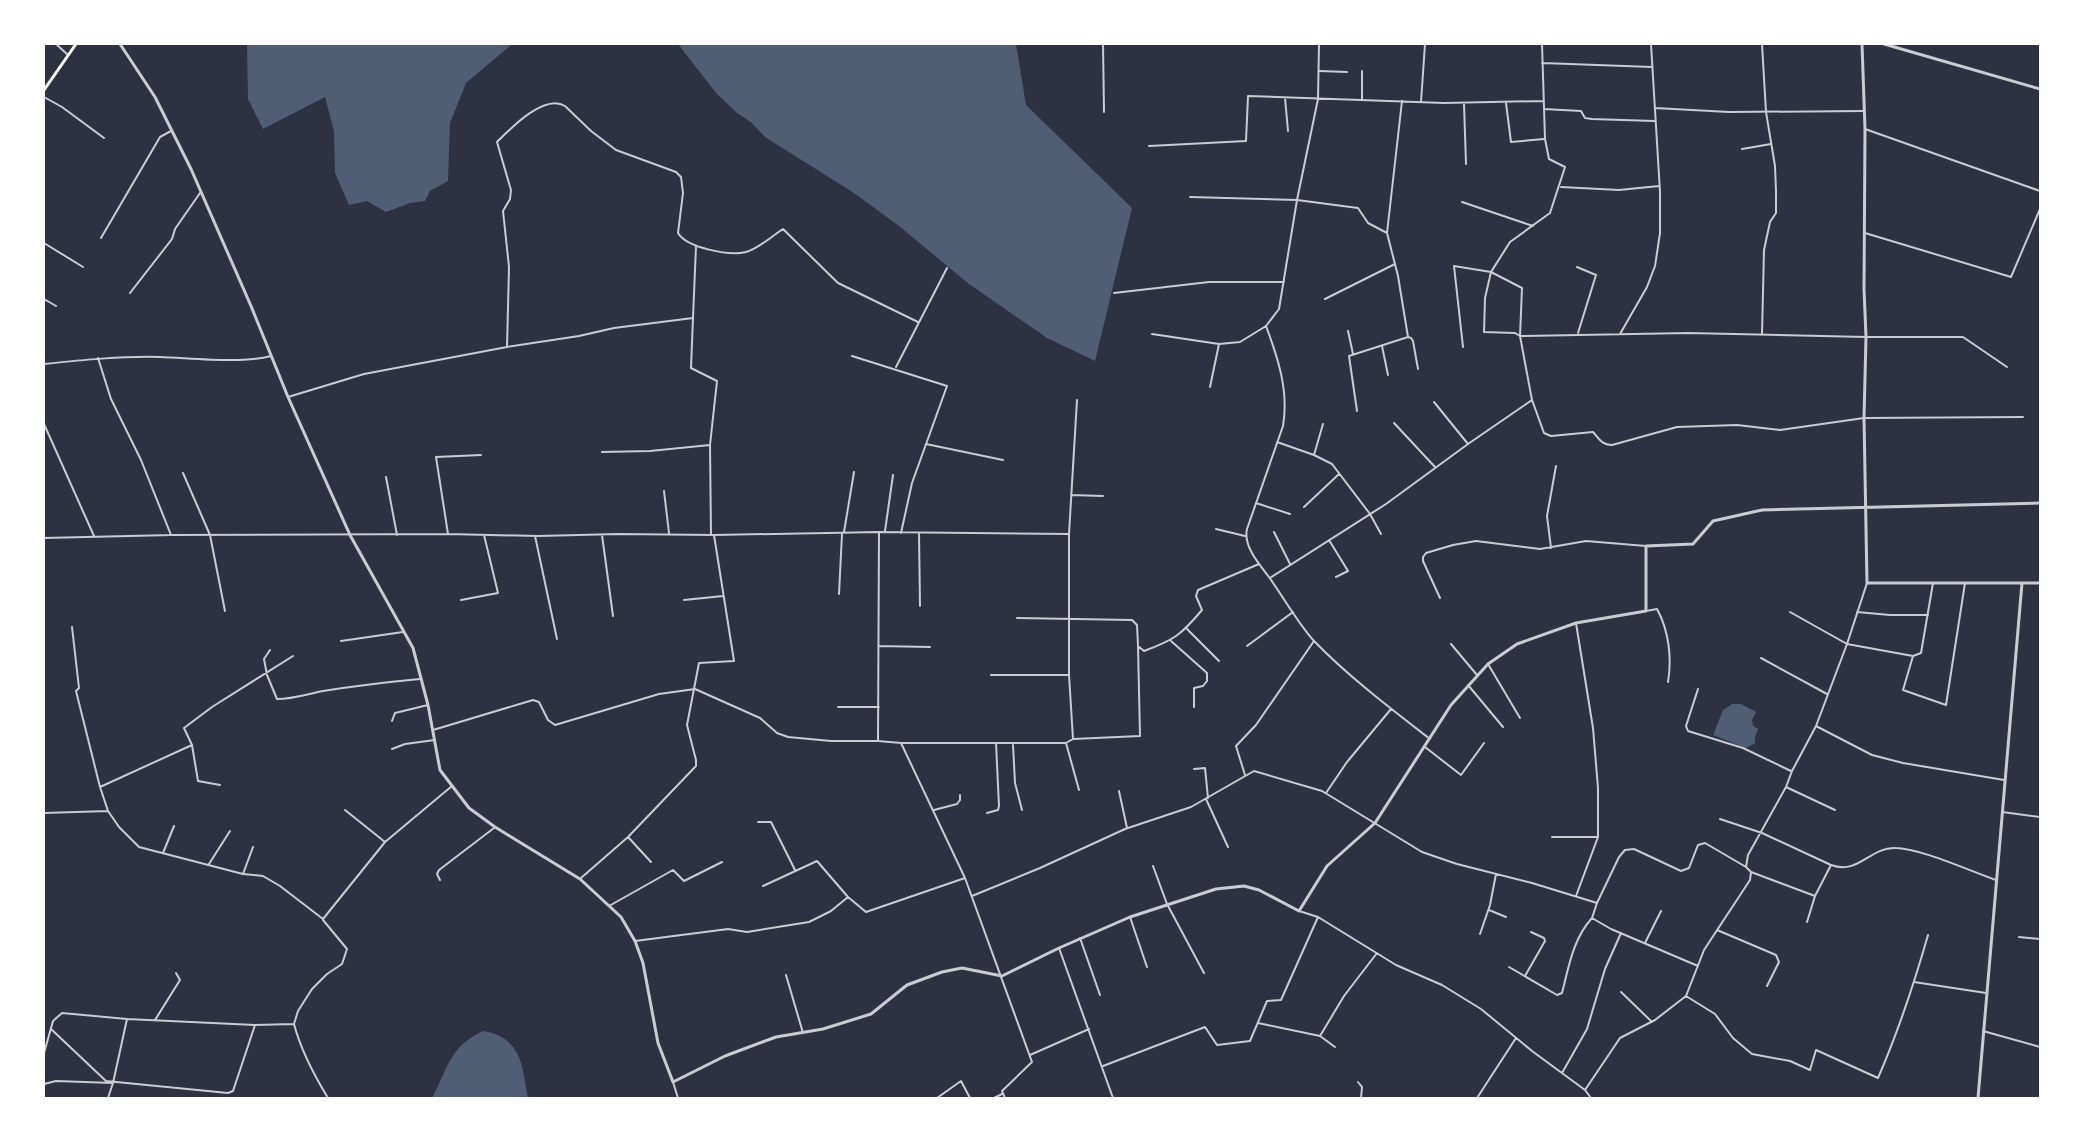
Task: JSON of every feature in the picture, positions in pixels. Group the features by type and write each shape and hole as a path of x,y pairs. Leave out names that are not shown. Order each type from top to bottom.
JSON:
{"main road":[{"path":"44,90 76,44"}],"street":[{"path":"56,44 68,55"},
{"path":"120,44 155,97 202,191 288,397 350,535 413,648 428,705 440,770 469,808 495,827 580,879 621,918 635,941 650,990 658,1043 678,1098"},
{"path":"1103,44 1104,112"},
{"path":"1152,334 1220,344 1240,342 1266,326 1279,309 1297,200 1318,99 1319,44"},
{"path":"1420,102 1425,44"},
{"path":"1542,44 1545,139 1549,159 1565,167 1550,213 1509,242 1491,272 1485,298 1484,332 1515,333 1520,336 1575,334 1963,336 2007,367"},
{"path":"1620,334 1647,287 1655,266 1660,233 1651,44"},
{"path":"1762,44 1766,112 1775,166 1776,213 1770,222 1764,250 1762,334"},
{"path":"1746,867 1748,855 1762,833 1816,726 1867,583 1864,418 1865,129 1862,44"},
{"path":"1884,44 2040,89"},
{"path":"1542,63 1652,67"},
{"path":"1319,70 1347,72"},
{"path":"1362,71 1362,100"},
{"path":"1149,146 1246,141 1248,96 1464,103 1544,101"},
{"path":"44,97 62,107 104,138"},
{"path":"1285,98 1288,131"},
{"path":"1402,101 1387,233 1408,338 1411,338 1413,342 1418,369"},
{"path":"507,347 509,267 503,211 510,199 511,190 497,142 515,125 541,106 550,103 560,103 616,150 676,172 681,177 683,193 678,233 680,237 696,246 727,252 745,252 783,229 838,283 918,322"},
{"path":"1464,103 1466,164"},
{"path":"1506,103 1511,142 1545,139"},
{"path":"1654,108 1766,112 1864,111"},
{"path":"1544,109 1581,111 1585,118 1592,119 1655,121"},
{"path":"1865,129 2040,191"},
{"path":"102,238 160,137 171,131"},
{"path":"1742,148 1771,144"},
{"path":"1560,187 1619,190 1659,186"},
{"path":"130,293 172,239 175,229 202,191"},
{"path":"1190,197 1297,200 1358,207 1368,223 1387,233"},
{"path":"1462,202 1533,226"},
{"path":"1865,233 2011,277 2040,209"},
{"path":"44,243 82,267"},
{"path":"580,879 627,837 696,766 687,725 699,663 734,662 712,535 710,445 717,381 691,368 696,246"},
{"path":"1325,299 1395,264"},
{"path":"1463,347 1454,266 1491,272 1522,288 1520,336 1532,400 1544,433 1551,436 1593,432 1600,442 1612,445 1677,427 1737,425 1780,430 1864,418 2023,417"},
{"path":"1575,334 1578,333 1596,275 1577,267"},
{"path":"895,368 947,268"},
{"path":"1114,293 1209,282 1284,282"},
{"path":"44,299 56,306"},
{"path":"288,397 364,374 633,325 693,318"},
{"path":"1266,326 1277,355 1284,390 1285,415 1245,536 1259,564 1314,641 1391,709 1430,739"},
{"path":"1348,331 1354,355"},
{"path":"1357,411 1349,356 1408,338"},
{"path":"1210,387 1220,344"},
{"path":"1382,346 1388,375"},
{"path":"44,364 98,358 229,359 271,356"},
{"path":"852,356 947,386 912,483 901,533"},
{"path":"98,358 111,399 141,460 171,535"},
{"path":"1072,739 1069,675 1069,534 1077,400"},
{"path":"1270,578 1370,514 1532,400"},
{"path":"1434,402 1468,444"},
{"path":"1394,423 1436,467"},
{"path":"44,424 94,536"},
{"path":"1314,455 1323,424"},
{"path":"1277,442 1332,464 1370,514 1381,534"},
{"path":"926,444 1003,460"},
{"path":"602,452 650,451 710,445"},
{"path":"448,534 436,457 481,455"},
{"path":"1551,548 1547,516 1556,466"},
{"path":"839,594 843,533 854,472"},
{"path":"183,473 210,535 225,611"},
{"path":"1304,507 1340,474"},
{"path":"884,532 893,475"},
{"path":"386,477 397,535"},
{"path":"664,491 669,534"},
{"path":"1071,495 1103,496"},
{"path":"1256,503 1290,514"},
{"path":"1440,598 1423,557 1426,553 1476,541 1525,548 1551,548 1586,541 1646,546 1693,544 1713,521 1762,510 2040,503"},
{"path":"1216,529 1245,536"},
{"path":"44,538 171,535 535,536 879,532 1069,534"},
{"path":"878,741 879,532"},
{"path":"1274,532 1290,564"},
{"path":"919,533 920,606"},
{"path":"461,600 498,593 484,535"},
{"path":"602,535 613,616"},
{"path":"535,536 556,639"},
{"path":"1329,540 1348,571 1336,577"},
{"path":"1646,546 1646,611"},
{"path":"1138,646 1144,651 1170,641 1187,628 1202,610 1196,596 1198,590 1259,564"},
{"path":"1867,583 2040,584"},
{"path":"1790,612 1847,644 1913,656 1921,653 1933,583"},
{"path":"1913,656 1903,690 1946,705 1965,583"},
{"path":"1978,1098 2022,584"},
{"path":"684,600 723,596"},
{"path":"1299,910 1327,866 1375,823 1451,705 1488,664 1517,644 1576,622 1656,609 1665,631 1671,664 1668,682"},
{"path":"1247,646 1293,612"},
{"path":"1857,612 1928,615"},
{"path":"433,730 533,700 539,702 548,720 555,724 658,694 695,689 760,718 777,733 788,737 831,741 1013,744 1066,743 1072,739 1140,736 1137,625 1132,620 1017,618"},
{"path":"1576,622 1593,728 1598,788 1598,837 1576,896"},
{"path":"72,627 79,688 76,691 100,787 108,811 119,827 139,847 243,874 263,876 280,886 323,920 347,950 342,964 327,974 312,989 298,1011 294,1024 298,1041 328,1098"},
{"path":"1187,628 1219,661"},
{"path":"341,641 404,632"},
{"path":"1170,641 1207,673 1207,681 1203,686 1194,688 1194,707"},
{"path":"1245,776 1236,746 1256,725 1314,641"},
{"path":"1451,644 1477,675"},
{"path":"879,646 930,647"},
{"path":"270,650 264,659 267,675 277,699 376,683 421,679"},
{"path":"220,785 198,781 192,745 184,728 212,707 293,656"},
{"path":"1761,658 1828,694"},
{"path":"1488,664 1520,718"},
{"path":"991,675 1069,675"},
{"path":"1468,685 1503,727"},
{"path":"1698,688 1686,726 1688,731 1743,748 1792,771"},
{"path":"392,721 395,713 428,705"},
{"path":"838,707 879,707"},
{"path":"1326,793 1347,762 1391,709"},
{"path":"1816,726 1872,755 1903,763 2006,780"},
{"path":"392,748 435,740"},
{"path":"901,743 966,878 1032,1062 1002,1091 1003,1093 994,1098"},
{"path":"987,813 998,810 999,806 996,743"},
{"path":"1066,743 1078,790"},
{"path":"1425,747 1461,775 1484,743"},
{"path":"1013,744 1015,783 1022,810"},
{"path":"100,787 192,745"},
{"path":"1194,769 1205,768 1207,798 1228,847"},
{"path":"972,896 1127,828 1191,807 1254,771 1326,793 1422,852 1597,903"},
{"path":"323,920 385,842 452,786"},
{"path":"1786,787 1835,810"},
{"path":"1119,790 1127,828"},
{"path":"933,811 957,804 960,795"},
{"path":"345,810 385,842"},
{"path":"44,813 108,811"},
{"path":"2002,812 2040,817"},
{"path":"1720,819 1762,833 1841,869 1859,864 1876,853 1894,847 1923,854 1996,880"},
{"path":"758,822 771,822 795,871"},
{"path":"163,853 174,825"},
{"path":"440,880 437,874 439,870 495,827"},
{"path":"209,864 230,831"},
{"path":"627,837 651,862"},
{"path":"1552,837 1598,837"},
{"path":"1509,967 1560,995 1575,943 1582,929 1592,918 1619,857 1625,850 1634,849 1685,871 1689,868 1698,844 1706,843 1746,867 1751,873 1815,896"},
{"path":"243,874 253,847"},
{"path":"763,886 817,861 848,897 866,912 966,878"},
{"path":"609,906 673,870 684,881 722,862"},
{"path":"1153,866 1167,904 1204,973"},
{"path":"1807,922 1815,896 1831,866"},
{"path":"1585,1090 1620,1038 1652,1022 1686,996 1704,950 1750,880 1751,873"},
{"path":"1480,934 1496,874"},
{"path":"672,1082 725,1056 776,1037 823,1029 871,1014 907,985 942,972 962,968 1002,976 1080,938 1130,917 1216,890 1244,886 1259,890 1318,917 1396,964 1442,985 1481,1009 1585,1090 1591,1098"},
{"path":"635,941 728,929 747,932 809,922 831,911 848,897"},
{"path":"1488,910 1506,917"},
{"path":"1645,943 1661,911"},
{"path":"1130,917 1147,967"},
{"path":"1102,1066 1205,1027 1217,1045 1250,1041 1267,1001 1281,1000 1318,917"},
{"path":"1592,918 1698,966"},
{"path":"1717,930 1776,955 1779,962 1767,986"},
{"path":"1525,976 1545,941 1544,938 1531,932"},
{"path":"1562,1073 1587,1029 1605,969 1622,933"},
{"path":"1686,996 1715,1014 1733,1038 1752,1054 1790,1061 1810,1070 1816,1050 1878,1078 1892,1048 1928,935"},
{"path":"2019,937 2040,939"},
{"path":"1080,938 1100,995"},
{"path":"1059,948 1113,1098"},
{"path":"1320,1036 1344,996 1377,953"},
{"path":"155,1020 180,980 176,973"},
{"path":"786,975 803,1033"},
{"path":"1914,982 1986,993"},
{"path":"1621,992 1652,1022"},
{"path":"44,1053 53,1021 62,1013 127,1019 255,1025 294,1024"},
{"path":"108,1098 127,1019"},
{"path":"1258,1023 1320,1036 1335,1047"},
{"path":"44,1084 56,1081 113,1083 228,1093 233,1091 255,1025"},
{"path":"51,1029 106,1081 113,1083"},
{"path":"1030,1055 1089,1029"},
{"path":"1983,1031 2040,1047"},
{"path":"1477,1098 1516,1038"},
{"path":"937,1098 961,1081 970,1098"},
{"path":"1358,1082 1362,1087 1361,1098"},
{"path":"1003,1093 1005,1098"}],"water":[{"path":"247,44 512,44 466,83 450,123 448,181 430,191 425,201 410,203 386,212 367,201 349,205 335,173 334,131 325,97 263,129 248,99"},
{"path":"678,44 1016,44 1026,105 1132,208 1095,361 1047,338 969,284 899,226 854,193 765,137 716,93"},
{"path":"1732,704 1741,704 1756,712 1752,720 1753,726 1758,729 1755,743 1746,748 1713,735 1723,710"},
{"path":"483,1031 506,1040 513,1047 521,1064 528,1098 432,1098 456,1051"}]}
